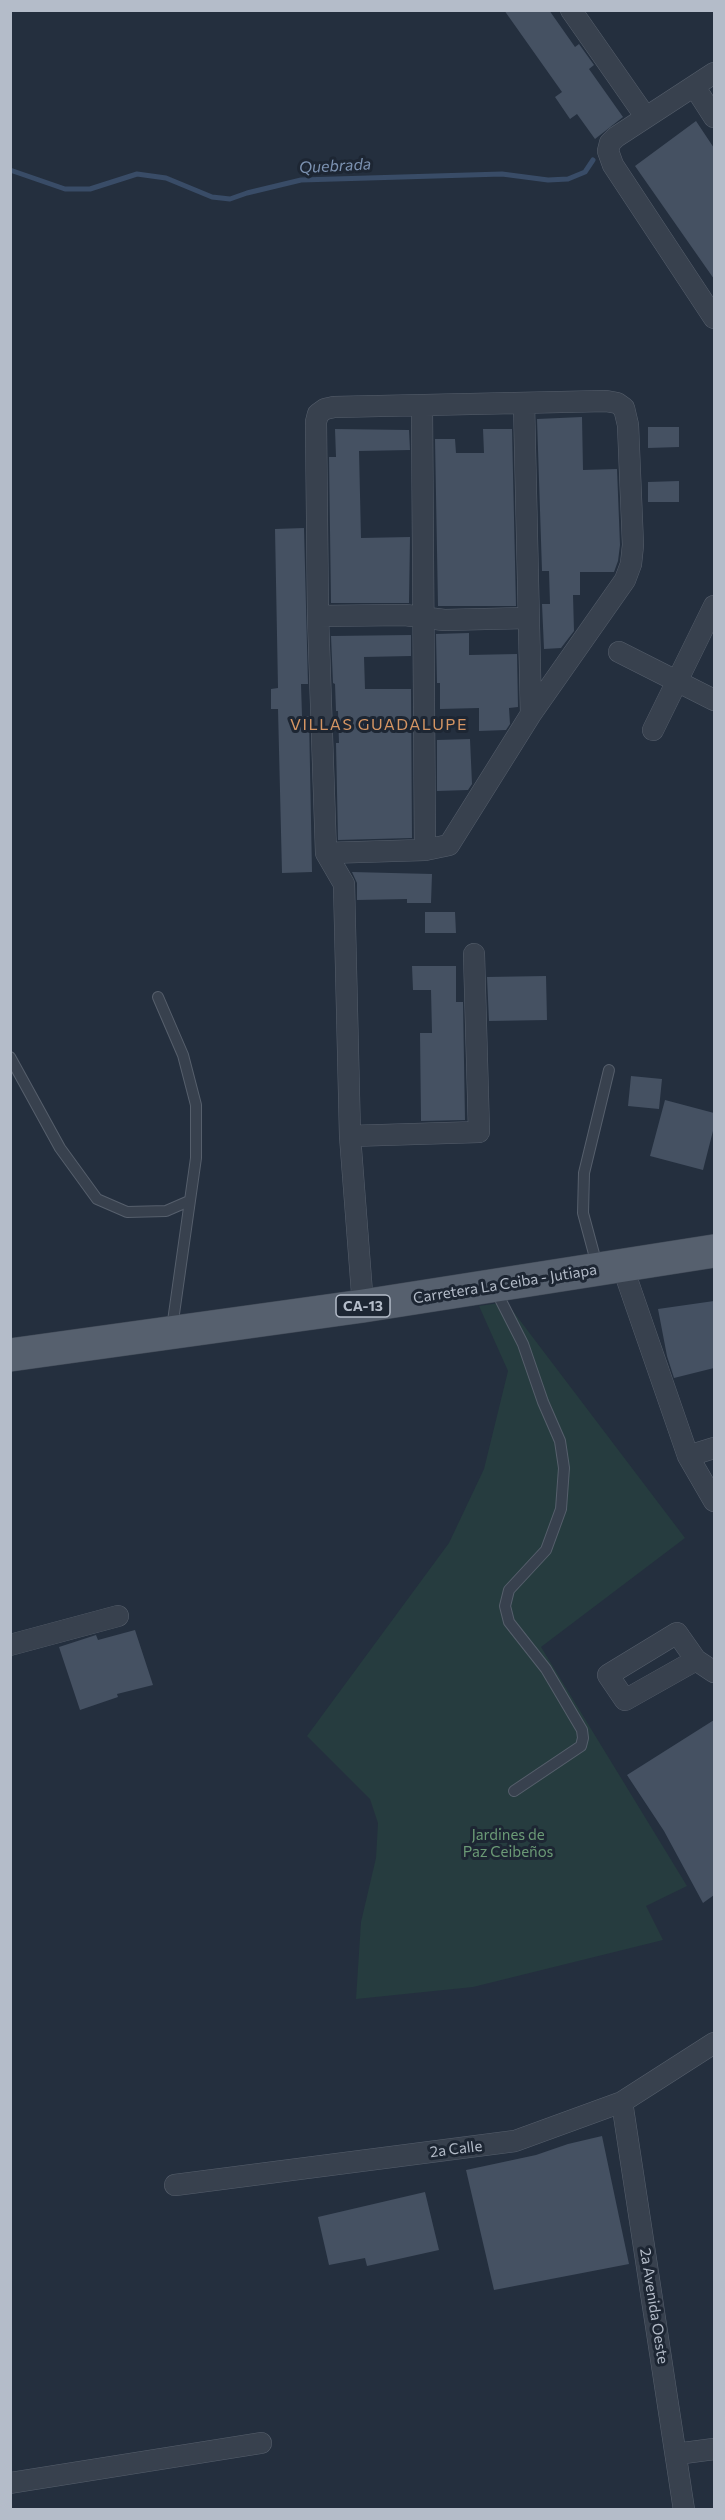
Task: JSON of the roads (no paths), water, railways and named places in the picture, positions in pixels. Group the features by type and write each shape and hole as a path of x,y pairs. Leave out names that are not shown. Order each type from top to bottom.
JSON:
{"main road":[{"name":"Carretera La Ceiba - Jutiapa","path":"10,1356 172,1331 363,1306 714,1251"}],"street":[{"path":"571,10 645,116"},
{"path":"714,73 645,116 610,143 610,158 714,318"},
{"path":"694,86 714,117"},
{"path":"326,853 424,850 449,845 531,714 625,580 631,564 633,545 628,425 624,408 606,401 422,407 334,407 318,414 315,430 318,616 326,853 344,884 350,1136 363,1306"},
{"path":"524,403 527,618 531,714"},
{"path":"422,407 424,850"},
{"path":"653,730 714,606"},
{"path":"318,616 405,615 444,620 527,618"},
{"path":"619,652 714,700"},
{"path":"350,1136 479,1132 474,954"},
{"path":"610,1267 688,1456 714,1501"},
{"path":"688,1456 714,1448"},
{"path":"10,1645 118,1616"},
{"path":"696,1660 714,1672"},
{"name":"2a Calle","path":"175,2185 515,2142 622,2102 714,2043"},
{"name":"2a Avenida Oeste","path":"622,2102 684,2510"},
{"path":"10,2483 261,2444"},
{"path":"676,2454 714,2449"}],"lane":[{"path":"158,997 183,1055 196,1105 196,1158 172,1331"},
{"path":"10,1058 60,1148 98,1198 127,1212 166,1211 189,1201"},
{"path":"609,1070 584,1173 584,1213 610,1267"},
{"path":"493,1286 523,1344 543,1402 560,1441 564,1468 561,1509 546,1550 510,1590 505,1606 510,1622 546,1669 582,1730 584,1738 581,1746 514,1791"}],"waterway":[{"name":"Quebrada","path":"10,170 65,189 90,189 137,174 166,178 212,197 230,199 301,180 502,174 548,180 568,179 585,172 593,160"}],"district":[{"name":"VILLAS GUADALUPE","path":"379,725"}],"park label":[{"name":"Jardines de Paz Ceibeños","path":"508,1844"}]}
